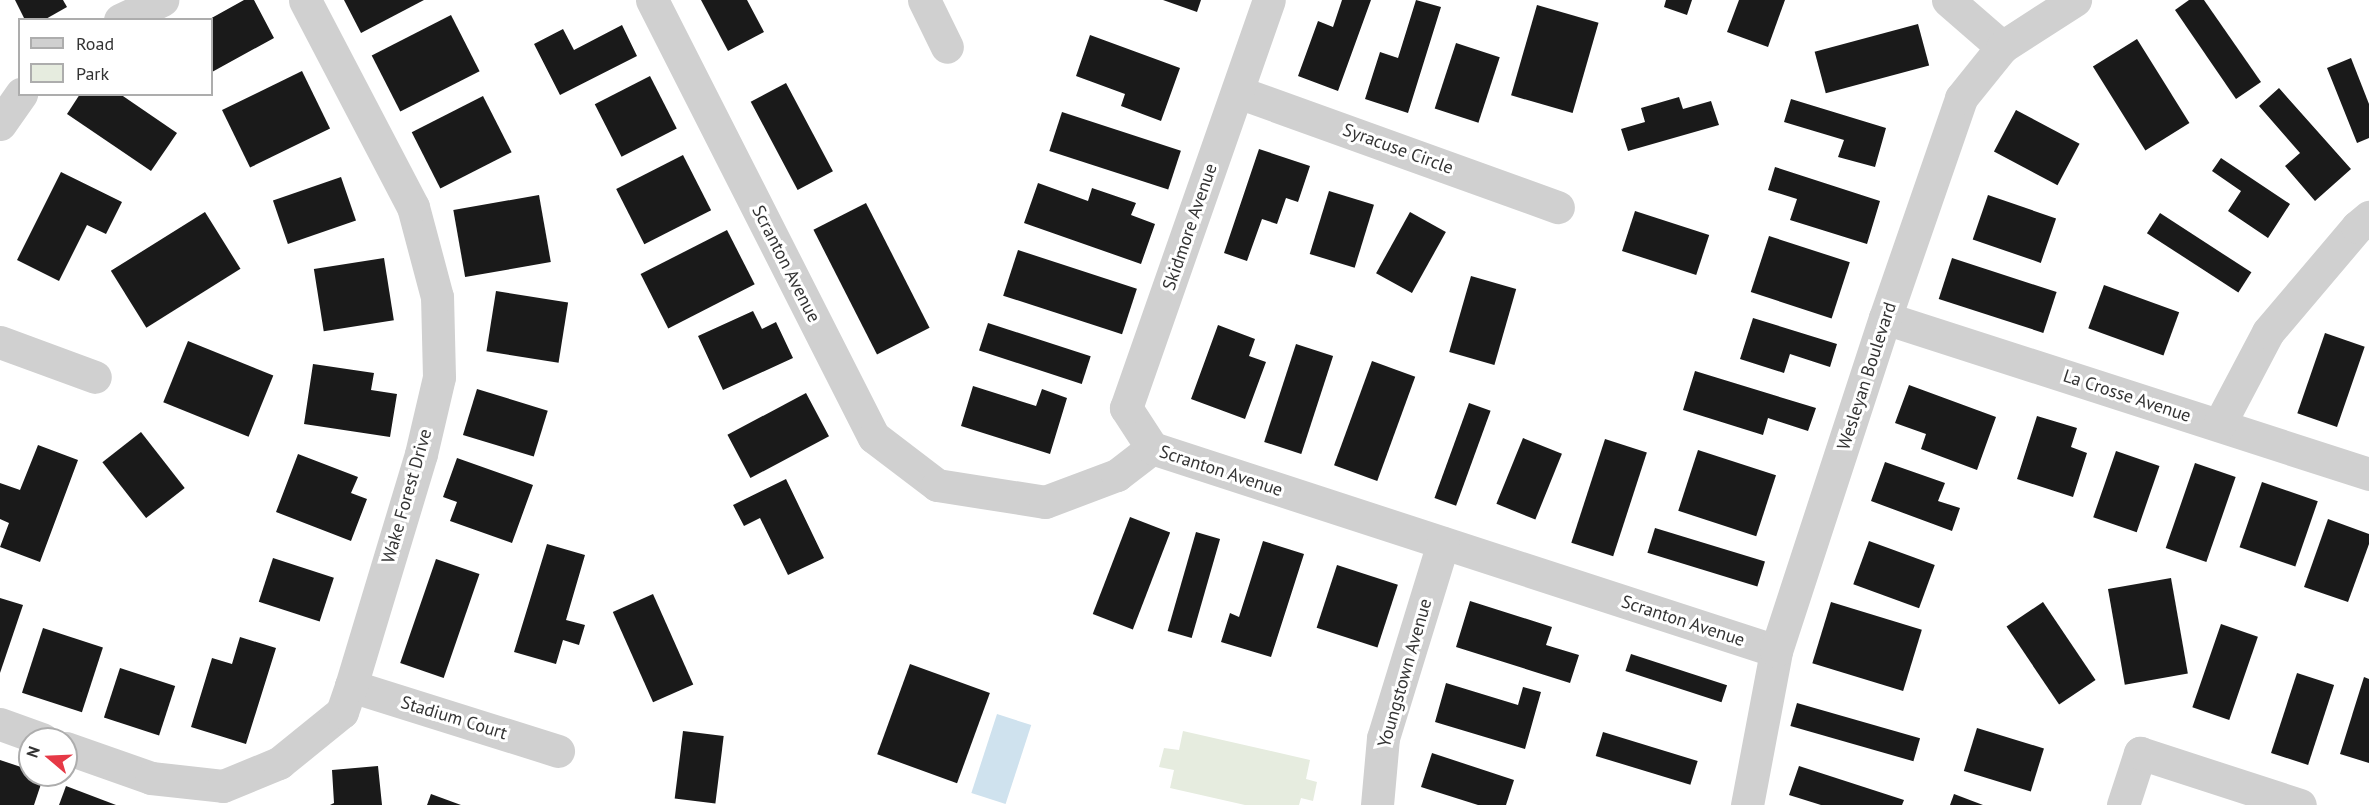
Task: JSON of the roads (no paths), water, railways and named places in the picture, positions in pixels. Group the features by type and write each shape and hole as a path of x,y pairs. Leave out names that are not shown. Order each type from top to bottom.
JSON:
{"street":[{"path":"124,18 162,0"},
{"name":"Wake Forest Drive","path":"78,752 150,778 223,786 279,763 342,712 351,686 421,454 439,377 437,297 413,207 305,0"},
{"name":"Scranton Avenue","path":"652,0 874,437 937,486 1045,502 1117,475 1152,448 1776,651"},
{"path":"924,0 948,47"},
{"name":"Skidmore Avenue","path":"1152,448 1126,408 1269,0"},
{"path":"1948,0 2002,47"},
{"name":"Wesleyan Boulevard","path":"1747,805 1776,651 1885,318 1961,98 2002,47 2075,0"},
{"name":"Syracuse Circle","path":"1238,92 1558,207"},
{"path":"0,124 20,96"},
{"path":"2219,425 2268,332 2357,227 2369,217"},
{"name":"La Crosse Avenue","path":"1885,318 2369,474"},
{"path":"0,342 95,377"},
{"name":"Youngstown Avenue","path":"1377,805 1383,738 1443,543"},
{"name":"Stadium Court","path":"351,686 558,751"},
{"path":"0,724 18,730"},
{"path":"2122,805 2140,753 2300,805"}],"water":[{"path":"997,714 1031,725 1006,804 971,793"}]}
